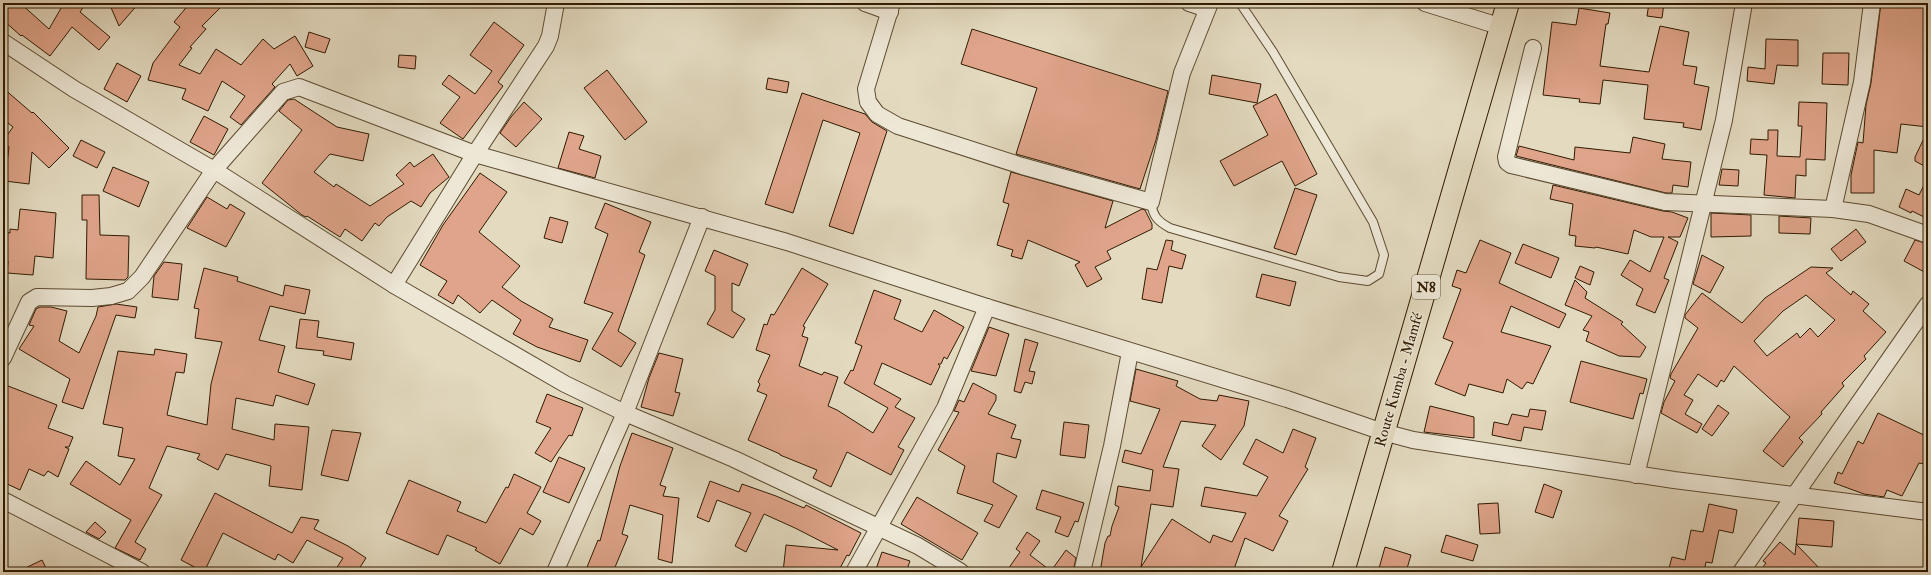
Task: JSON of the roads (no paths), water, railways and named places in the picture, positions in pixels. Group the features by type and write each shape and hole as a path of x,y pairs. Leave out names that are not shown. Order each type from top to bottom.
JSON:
{"highway":[{"name":"Route Kumba - Mamfé","path":"1343,572 1508,3"}],"street":[{"path":"394,285 475,154 546,46 550,36 556,3"},
{"path":"864,3 891,7 866,89 868,102 878,114 898,126 1015,164 1151,202 1182,73 1208,6 1189,3"},
{"path":"1425,3 1502,27"},
{"path":"1636,475 1724,120 1744,3"},
{"path":"1833,209 1862,82 1872,3"},
{"path":"3,42 74,89 214,170 394,285 566,384 625,414 734,459 918,546 961,572"},
{"path":"1533,48 1506,157 1507,162 1510,165 1665,202 1833,209 1869,214 1928,235"},
{"path":"3,358 29,302 37,297 92,298 111,296 128,291 142,277 214,170 283,92 299,87 475,154 787,242 987,307 1287,399 1383,432 1413,440 1636,475 1928,512"},
{"path":"555,572 625,414 702,217"},
{"path":"1741,572 1928,304"},
{"path":"854,572 945,408 987,307"},
{"path":"1082,572 1112,446 1130,352"},
{"path":"3,500 142,572"}],"lane":[{"path":"1151,202 1153,214 1158,221 1170,228 1339,277 1368,281 1379,274 1384,255 1373,222 1273,52 1240,3"}]}
